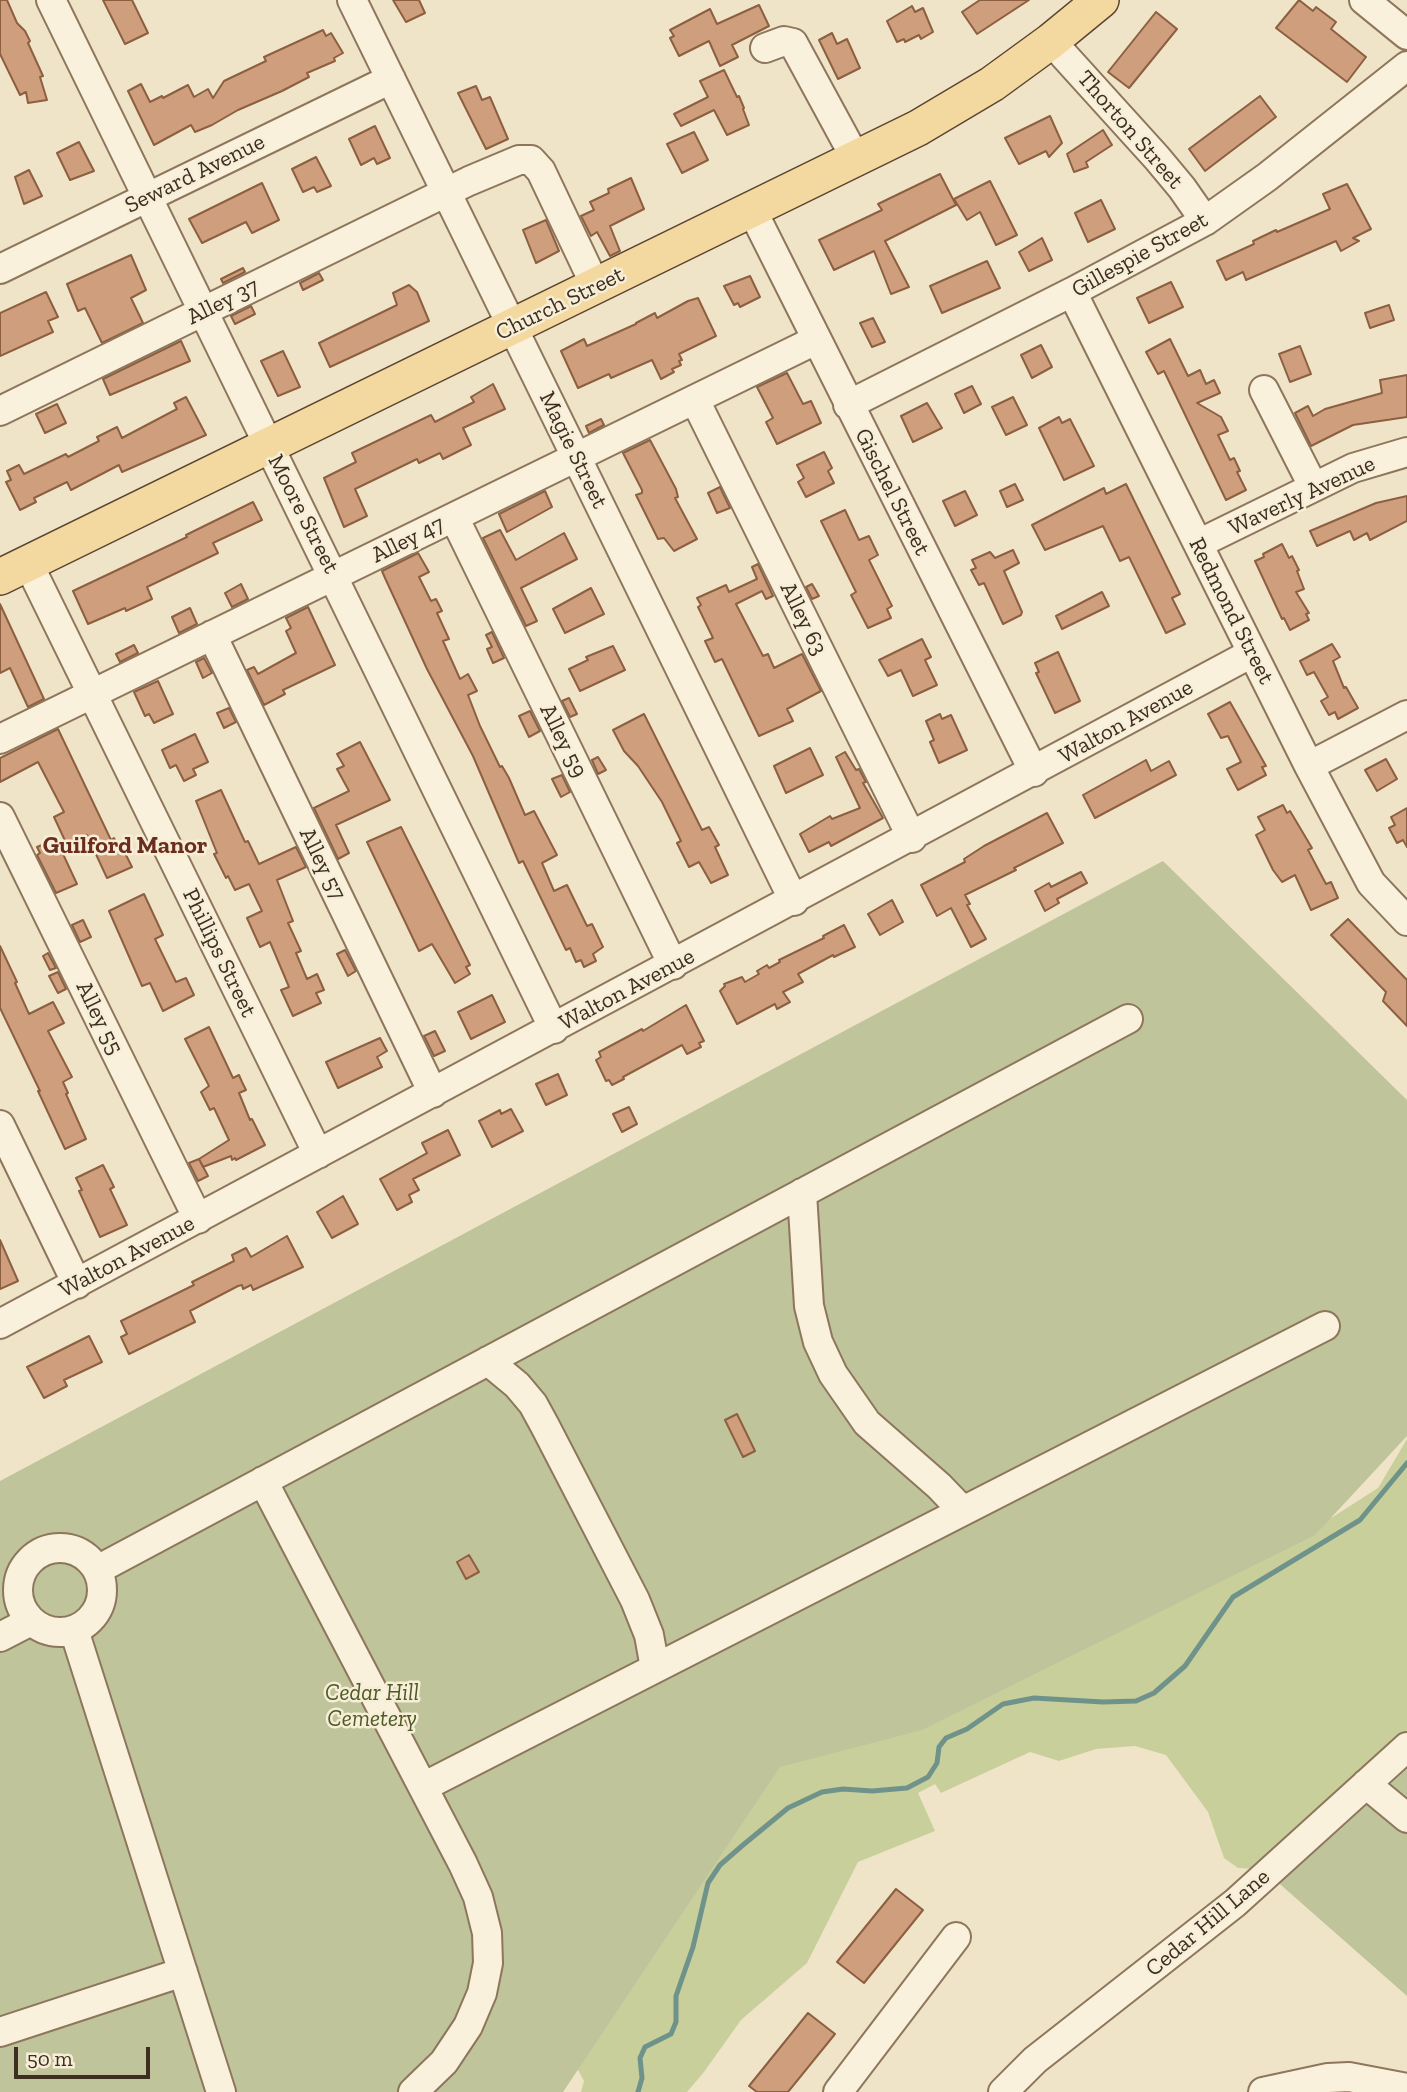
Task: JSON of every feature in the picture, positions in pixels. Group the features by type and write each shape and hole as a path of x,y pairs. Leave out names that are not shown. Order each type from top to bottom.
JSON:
{"main road":[{"name":"Church Street","path":"14,570 918,128 992,84 1052,41 1101,0"}],"street":[{"name":"Moore Street","path":"51,0 554,1029"},
{"name":"Magie Street","path":"352,0 794,901"},
{"path":"1364,0 1407,35"},
{"path":"765,48 784,41 793,43 856,159"},
{"name":"Thorton Street","path":"1052,41 1157,158 1205,221"},
{"name":"Gillespie Street","path":"848,405 1072,292 1205,221 1267,177 1407,66"},
{"name":"Seward Avenue","path":"0,269 391,79"},
{"name":"Alley 37","path":"0,411 511,162 526,160 537,164 596,287"},
{"name":"Gischel Street","path":"752,210 1034,772"},
{"name":"Redmond Street","path":"1072,292 1308,766 1371,883 1407,921"},
{"name":"Alley 47","path":"0,739 816,340"},
{"path":"1264,390 1313,486"},
{"name":"Alley 63","path":"695,400 912,838"},
{"name":"Waverly Avenue","path":"1198,544 1353,468 1407,452"},
{"name":"Alley 59","path":"454,517 673,965"},
{"name":"Phillips Street","path":"14,570 92,694 318,1154"},
{"name":"Alley 57","path":"212,635 433,1093"},
{"name":"Walton Avenue","path":"0,1324 912,838 1252,653"},
{"path":"1308,766 1407,716"},
{"name":"Alley 55","path":"0,817 198,1219"},
{"path":"97,1570 1128,1019"},
{"path":"0,1125 77,1283"},
{"path":"802,1193 809,1306 818,1342 833,1374 867,1423 939,1486 963,1511"},
{"path":"423,1787 1325,1326"},
{"path":"488,1361 517,1385 533,1404 635,1600 649,1635 656,1668"},
{"path":"263,1481 463,1864 478,1897 487,1933 488,1963 482,1993 468,2026 443,2062 413,2092"},
{"path":"59,1547 72,1549 85,1555 97,1570 103,1589 101,1602 86,1624 74,1630 61,1633 48,1631 31,1621 20,1605 9,1596 25,1566 34,1556 46,1550 59,1547"},
{"path":"0,1637 31,1621"},
{"path":"74,1630 221,2092"},
{"name":"Cedar Hill Lane","path":"1003,2092 1035,2060 1235,1903 1407,1747"},
{"path":"1366,1784 1407,1818"},
{"path":"838,2092 956,1937"},
{"path":"0,2032 183,1972"},
{"path":"1263,2092 1328,2078 1349,2077 1407,2088"}],"green space":[{"name":"Cedar Hill Cemetery","path":"1163,861 1407,1100 1407,1436 1315,1535 922,1730 780,1767 563,2092 0,2092 0,1481"},
{"path":"1407,1439 1407,1730 1257,1869 1238,1868 1224,1858 1208,1812 1166,1755 1135,1746 1096,1749 1059,1761 1030,1752 941,1793 935,1784 918,1793 935,1831 858,1862 807,1963 741,2020 687,2092 581,2092 584,2081 572,2059 613,1812 1303,1536 1378,1488"},
{"path":"1407,1752 1407,1996 1273,1878"}],"building":[{"path":"0,0 7,0 17,23 30,41 28,43 43,76 40,77 47,100 28,103 26,92 20,95 0,54"},
{"path":"103,0 132,0 148,33 125,44"},
{"path":"393,0 419,0 425,13 406,22"},
{"path":"980,0 1029,0 977,34 962,12"},
{"path":"1299,0 1313,11 1316,7 1336,22 1331,29 1366,57 1347,82 1276,28"},
{"path":"759,5 769,26 732,45 738,57 720,66 709,41 679,56 670,38 674,36 670,30 710,9 717,24"},
{"path":"912,6 915,12 923,8 933,32 921,39 919,35 905,42 904,39 897,42 887,21"},
{"path":"1156,12 1177,29 1129,88 1108,72"},
{"path":"323,30 326,36 331,33 343,53 334,58 335,61 307,73 309,77 212,125 195,132 191,125 154,145 128,91 141,84 150,102 188,85 194,97 208,89 213,98 224,81 266,61 264,57"},
{"path":"832,33 837,44 847,39 860,68 838,79 819,40"},
{"path":"724,70 737,97 739,96 749,125 727,135 714,110 681,126 674,114 708,97 700,81"},
{"path":"476,86 482,100 490,97 508,139 486,149 458,93"},
{"path":"1260,96 1276,117 1205,171 1189,149"},
{"path":"1050,116 1062,143 1049,157 1046,151 1019,164 1005,138"},
{"path":"375,126 390,158 377,164 374,158 361,165 349,139"},
{"path":"1103,130 1112,145 1086,162 1088,167 1074,172 1067,154"},
{"path":"694,132 708,160 682,173 667,144"},
{"path":"79,142 94,171 70,180 57,153"},
{"path":"316,157 331,186 317,192 314,187 303,192 292,169"},
{"path":"29,170 42,196 24,204 15,177"},
{"path":"940,174 956,205 885,241 909,287 891,294 874,251 834,270 819,240 882,210 878,204"},
{"path":"631,178 644,209 610,226 620,251 610,256 597,232 591,236 581,216 594,210 590,202 609,193 608,189"},
{"path":"990,181 1017,235 996,245 980,212 967,220 954,199"},
{"path":"262,183 279,220 252,233 246,222 202,243 189,219"},
{"path":"1347,184 1371,229 1353,238 1359,241 1341,251 1336,241 1246,280 1243,272 1226,280 1217,261 1254,244 1253,241 1276,230 1277,232 1330,209 1323,194"},
{"path":"1101,200 1115,229 1088,242 1075,213"},
{"path":"546,220 559,251 536,263 523,230"},
{"path":"1042,238 1052,260 1029,271 1019,252"},
{"path":"131,255 146,290 131,298 143,323 102,343 85,308 78,311 67,284"},
{"path":"987,261 1000,288 942,313 930,286"},
{"path":"243,268 245,272 223,283 221,279"},
{"path":"319,273 323,280 303,290 300,283"},
{"path":"750,276 760,297 740,307 738,303 734,305 724,286"},
{"path":"1171,282 1183,307 1149,323 1137,298"},
{"path":"409,285 417,292 429,321 330,367 319,343 397,305 393,293"},
{"path":"46,292 58,317 48,321 53,332 0,356 0,313"},
{"path":"698,298 716,336 679,354 681,365 672,369 674,372 661,379 652,360 611,378 609,374 578,388 561,351 584,339 587,346 655,313 657,318"},
{"path":"1389,305 1394,320 1370,328 1365,313"},
{"path":"251,306 255,314 235,324 231,316"},
{"path":"873,318 885,342 872,347 860,323"},
{"path":"1170,339 1188,376 1200,370 1206,384 1214,380 1220,393 1197,403 1221,417 1228,431 1218,435 1230,460 1234,458 1240,471 1237,472 1246,490 1226,500 1164,371 1158,374 1146,352"},
{"path":"181,341 190,361 110,395 103,379"},
{"path":"1041,345 1052,367 1032,378 1021,355"},
{"path":"1300,346 1311,374 1290,382 1279,354"},
{"path":"283,351 300,387 278,396 261,361"},
{"path":"787,373 803,404 811,401 821,423 777,444 766,422 773,418 757,387"},
{"path":"1407,375 1407,417 1353,425 1311,446 1295,413 1308,406 1313,416 1325,409 1382,393 1380,380"},
{"path":"493,384 505,409 463,428 471,445 443,459 440,453 419,463 417,459 355,489 367,516 344,527 324,478 356,462 352,453 431,415 435,422 474,402 471,397"},
{"path":"972,386 981,404 964,413 955,394"},
{"path":"186,397 206,435 122,472 119,465 71,490 67,482 34,498 36,502 20,510 6,482 11,480 7,471 19,465 24,474 66,454 68,457 99,441 97,437 117,427 122,438 177,409 174,403"},
{"path":"1013,397 1027,425 1006,435 992,407"},
{"path":"927,403 942,428 913,442 901,416"},
{"path":"57,404 66,423 45,433 36,414"},
{"path":"1059,417 1062,423 1070,419 1094,466 1064,480 1039,428"},
{"path":"601,419 604,425 589,433 586,426"},
{"path":"650,440 676,489 678,497 675,498 697,539 674,551 664,538 658,539 636,495 642,493 642,490 623,453"},
{"path":"824,452 832,468 828,471 834,483 806,497 798,482 804,478 797,465"},
{"path":"1015,484 1023,500 1007,507 1000,491"},
{"path":"1126,484 1180,594 1172,598 1185,624 1166,633 1129,557 1120,561 1103,526 1045,550 1032,525 1104,488 1106,494"},
{"path":"720,487 730,508 717,513 708,493"},
{"path":"545,491 552,507 507,532 499,514"},
{"path":"965,491 977,515 955,526 943,501"},
{"path":"1407,496 1407,521 1370,540 1367,533 1354,540 1350,531 1317,546 1310,531 1376,503"},
{"path":"253,502 262,520 213,543 218,553 147,587 152,599 88,624 73,591 187,537 186,535"},
{"path":"845,510 859,540 869,536 878,555 869,560 892,606 887,609 891,618 868,628 851,595 856,592 821,521"},
{"path":"500,530 516,560 564,533 577,559 521,588 537,621 526,626 483,538"},
{"path":"1282,544 1299,570 1297,571 1304,589 1296,592 1309,613 1306,614 1309,620 1290,630 1284,618 1282,619 1255,561"},
{"path":"1013,550 1019,563 1004,571 1022,612 1003,624 984,583 979,585 971,570 976,568 972,560 990,552 995,558"},
{"path":"418,553 429,572 419,577 431,601 436,599 442,611 437,613 449,639 443,641 460,679 468,674 477,691 468,695 480,726 500,767 502,766 509,778 525,815 534,811 557,855 542,863 554,891 567,885 587,926 592,924 603,947 593,954 596,961 584,967 581,960 576,962 570,948 566,950 523,861 519,863 473,756 427,669 382,571"},
{"path":"758,564 773,596 766,599 762,591 736,604 763,656 768,654 774,668 802,654 821,691 787,709 793,721 759,736 722,659 715,662 705,641 713,638 698,607 701,605 697,598 726,585 729,592 757,579 752,567"},
{"path":"241,584 248,599 232,607 225,593"},
{"path":"812,584 819,596 812,599 806,587"},
{"path":"591,588 604,614 565,633 553,609"},
{"path":"1102,592 1109,606 1062,629 1056,616"},
{"path":"0,604 44,699 28,707 10,668 0,673"},
{"path":"308,607 335,665 283,690 285,694 264,705 247,670 254,667 258,674 296,653 286,631 291,628 286,618"},
{"path":"190,608 197,624 179,633 172,617"},
{"path":"492,632 504,658 493,663 487,649 492,647 486,635"},
{"path":"922,639 931,657 925,660 937,685 913,696 901,670 888,676 879,660"},
{"path":"1332,644 1340,657 1333,661 1344,688 1346,687 1358,708 1338,719 1335,712 1329,715 1321,701 1328,697 1314,672 1307,675 1300,661"},
{"path":"134,645 138,653 120,662 116,654"},
{"path":"613,646 625,670 580,691 569,669 588,660 586,657"},
{"path":"1058,652 1080,701 1055,713 1036,673 1039,672 1035,663"},
{"path":"204,658 212,673 203,678 196,662"},
{"path":"158,681 173,714 154,723 149,714 145,716 134,692"},
{"path":"569,698 577,714 570,717 562,701"},
{"path":"1230,702 1266,766 1262,767 1266,775 1238,790 1227,769 1241,762 1228,736 1221,738 1208,714"},
{"path":"229,708 236,722 224,728 217,713"},
{"path":"530,711 540,731 529,737 519,716"},
{"path":"644,714 702,830 709,827 719,845 715,847 728,875 711,883 699,862 689,867 677,843 681,841 662,802 638,766 624,751 613,730"},
{"path":"940,714 942,719 951,715 967,750 939,763 930,742 934,740 926,721"},
{"path":"58,729 111,840 114,838 117,844 120,843 132,867 107,878 87,835 67,845 54,817 64,812 38,762 0,782 0,758"},
{"path":"195,734 208,762 193,769 196,775 184,781 176,765 170,768 162,750"},
{"path":"360,742 390,800 336,825 349,853 338,859 314,808 349,791 337,769 344,766 337,754"},
{"path":"810,748 823,775 786,793 774,766"},
{"path":"845,752 856,770 859,769 866,782 863,783 883,818 831,846 829,842 809,852 800,834 830,816 832,819 860,808 836,757"},
{"path":"598,757 606,770 598,774 592,760"},
{"path":"1386,759 1397,779 1377,791 1365,770"},
{"path":"1146,760 1151,771 1169,761 1176,775 1095,818 1083,795"},
{"path":"562,775 570,792 561,797 552,779"},
{"path":"221,790 245,842 248,841 259,864 296,847 306,867 277,880 293,921 288,923 301,951 296,953 307,979 317,974 324,990 316,993 321,1003 293,1016 281,990 289,987 270,942 260,947 247,918 262,911 249,884 235,890 228,876 226,878 214,854 217,853 196,801"},
{"path":"1283,805 1287,813 1290,811 1312,848 1308,850 1326,884 1331,882 1338,898 1311,910 1295,875 1282,882 1256,835 1265,830 1258,817"},
{"path":"1407,808 1407,847 1403,840 1397,843 1389,828 1395,825 1391,817"},
{"path":"1047,813 1063,843 965,895 970,904 967,905 986,939 971,947 951,908 937,916 921,885 965,862 964,859 984,846"},
{"path":"401,827 470,965 466,967 470,974 455,983 432,944 419,951 367,842"},
{"path":"56,839 77,884 56,893 37,855 40,853 37,847"},
{"path":"1081,872 1087,883 1057,899 1059,903 1045,911 1035,891 1049,883 1051,887"},
{"path":"144,894 163,935 155,939 176,982 186,978 194,995 163,1011 150,983 142,986 109,911"},
{"path":"892,900 903,922 880,935 868,914"},
{"path":"1348,919 1407,980 1407,1026 1383,1001 1386,992 1331,935"},
{"path":"83,920 91,937 80,942 72,925"},
{"path":"844,925 855,947 834,957 833,955 798,974 803,982 783,992 790,1002 777,1009 775,1004 737,1024 720,991 724,984 742,977 745,982 759,974 757,971 767,965 769,968"},
{"path":"0,946 29,1014 53,1002 64,1023 48,1031 72,1077 63,1082 86,1139 65,1149 0,1008"},
{"path":"345,950 356,971 348,976 337,954"},
{"path":"48,953 56,968 50,970 43,956"},
{"path":"58,972 66,989 58,993 49,976"},
{"path":"492,995 505,1022 471,1039 458,1012"},
{"path":"686,1005 704,1041 699,1043 701,1047 687,1054 682,1045 612,1085 609,1080 606,1081 596,1060 601,1057 599,1052 642,1029 643,1031"},
{"path":"209,1027 233,1078 239,1075 246,1090 239,1093 250,1120 252,1119 265,1145 236,1160 232,1160 231,1156 203,1167 199,1159 229,1140 214,1108 210,1110 201,1092 209,1086 185,1039"},
{"path":"435,1031 445,1051 434,1056 424,1036"},
{"path":"380,1038 387,1051 377,1057 382,1067 338,1088 326,1062"},
{"path":"558,1074 567,1095 546,1105 536,1084"},
{"path":"629,1107 637,1124 622,1132 613,1114"},
{"path":"511,1109 523,1131 492,1147 479,1121 500,1110 501,1114"},
{"path":"448,1130 460,1155 413,1179 419,1190 409,1195 412,1202 397,1210 380,1179 427,1153 422,1143"},
{"path":"199,1159 208,1176 198,1181 189,1163"},
{"path":"103,1165 114,1187 110,1189 127,1225 100,1237 79,1191 82,1190 76,1178"},
{"path":"343,1196 358,1224 332,1238 317,1212"},
{"path":"287,1236 303,1267 253,1290 251,1285 243,1289 242,1285 238,1286 190,1311 195,1322 129,1354 121,1337 127,1334 121,1321 194,1285 192,1282 234,1261 232,1255 246,1248 251,1257"},
{"path":"0,1240 18,1281 0,1289"},
{"path":"89,1336 102,1362 64,1380 67,1386 44,1398 27,1367"},
{"path":"737,1414 755,1451 743,1457 725,1420"},
{"path":"469,1555 479,1572 466,1579 457,1562"},
{"path":"896,1889 923,1910 864,1983 837,1962"},
{"path":"808,2013 835,2034 788,2092 757,2092 749,2086"}],"waterway":[{"path":"638,2092 642,2078 640,2058 645,2047 671,2034 676,2022 676,1996 693,1947 708,1883 720,1865 788,1808 822,1792 907,1788 928,1777 937,1763 939,1747 946,1738 967,1729 1003,1704 1034,1698 1136,1701 1154,1693 1185,1666 1233,1597 1360,1520 1407,1463"}],"district":[{"name":"Guilford Manor","path":"125,846"}]}
